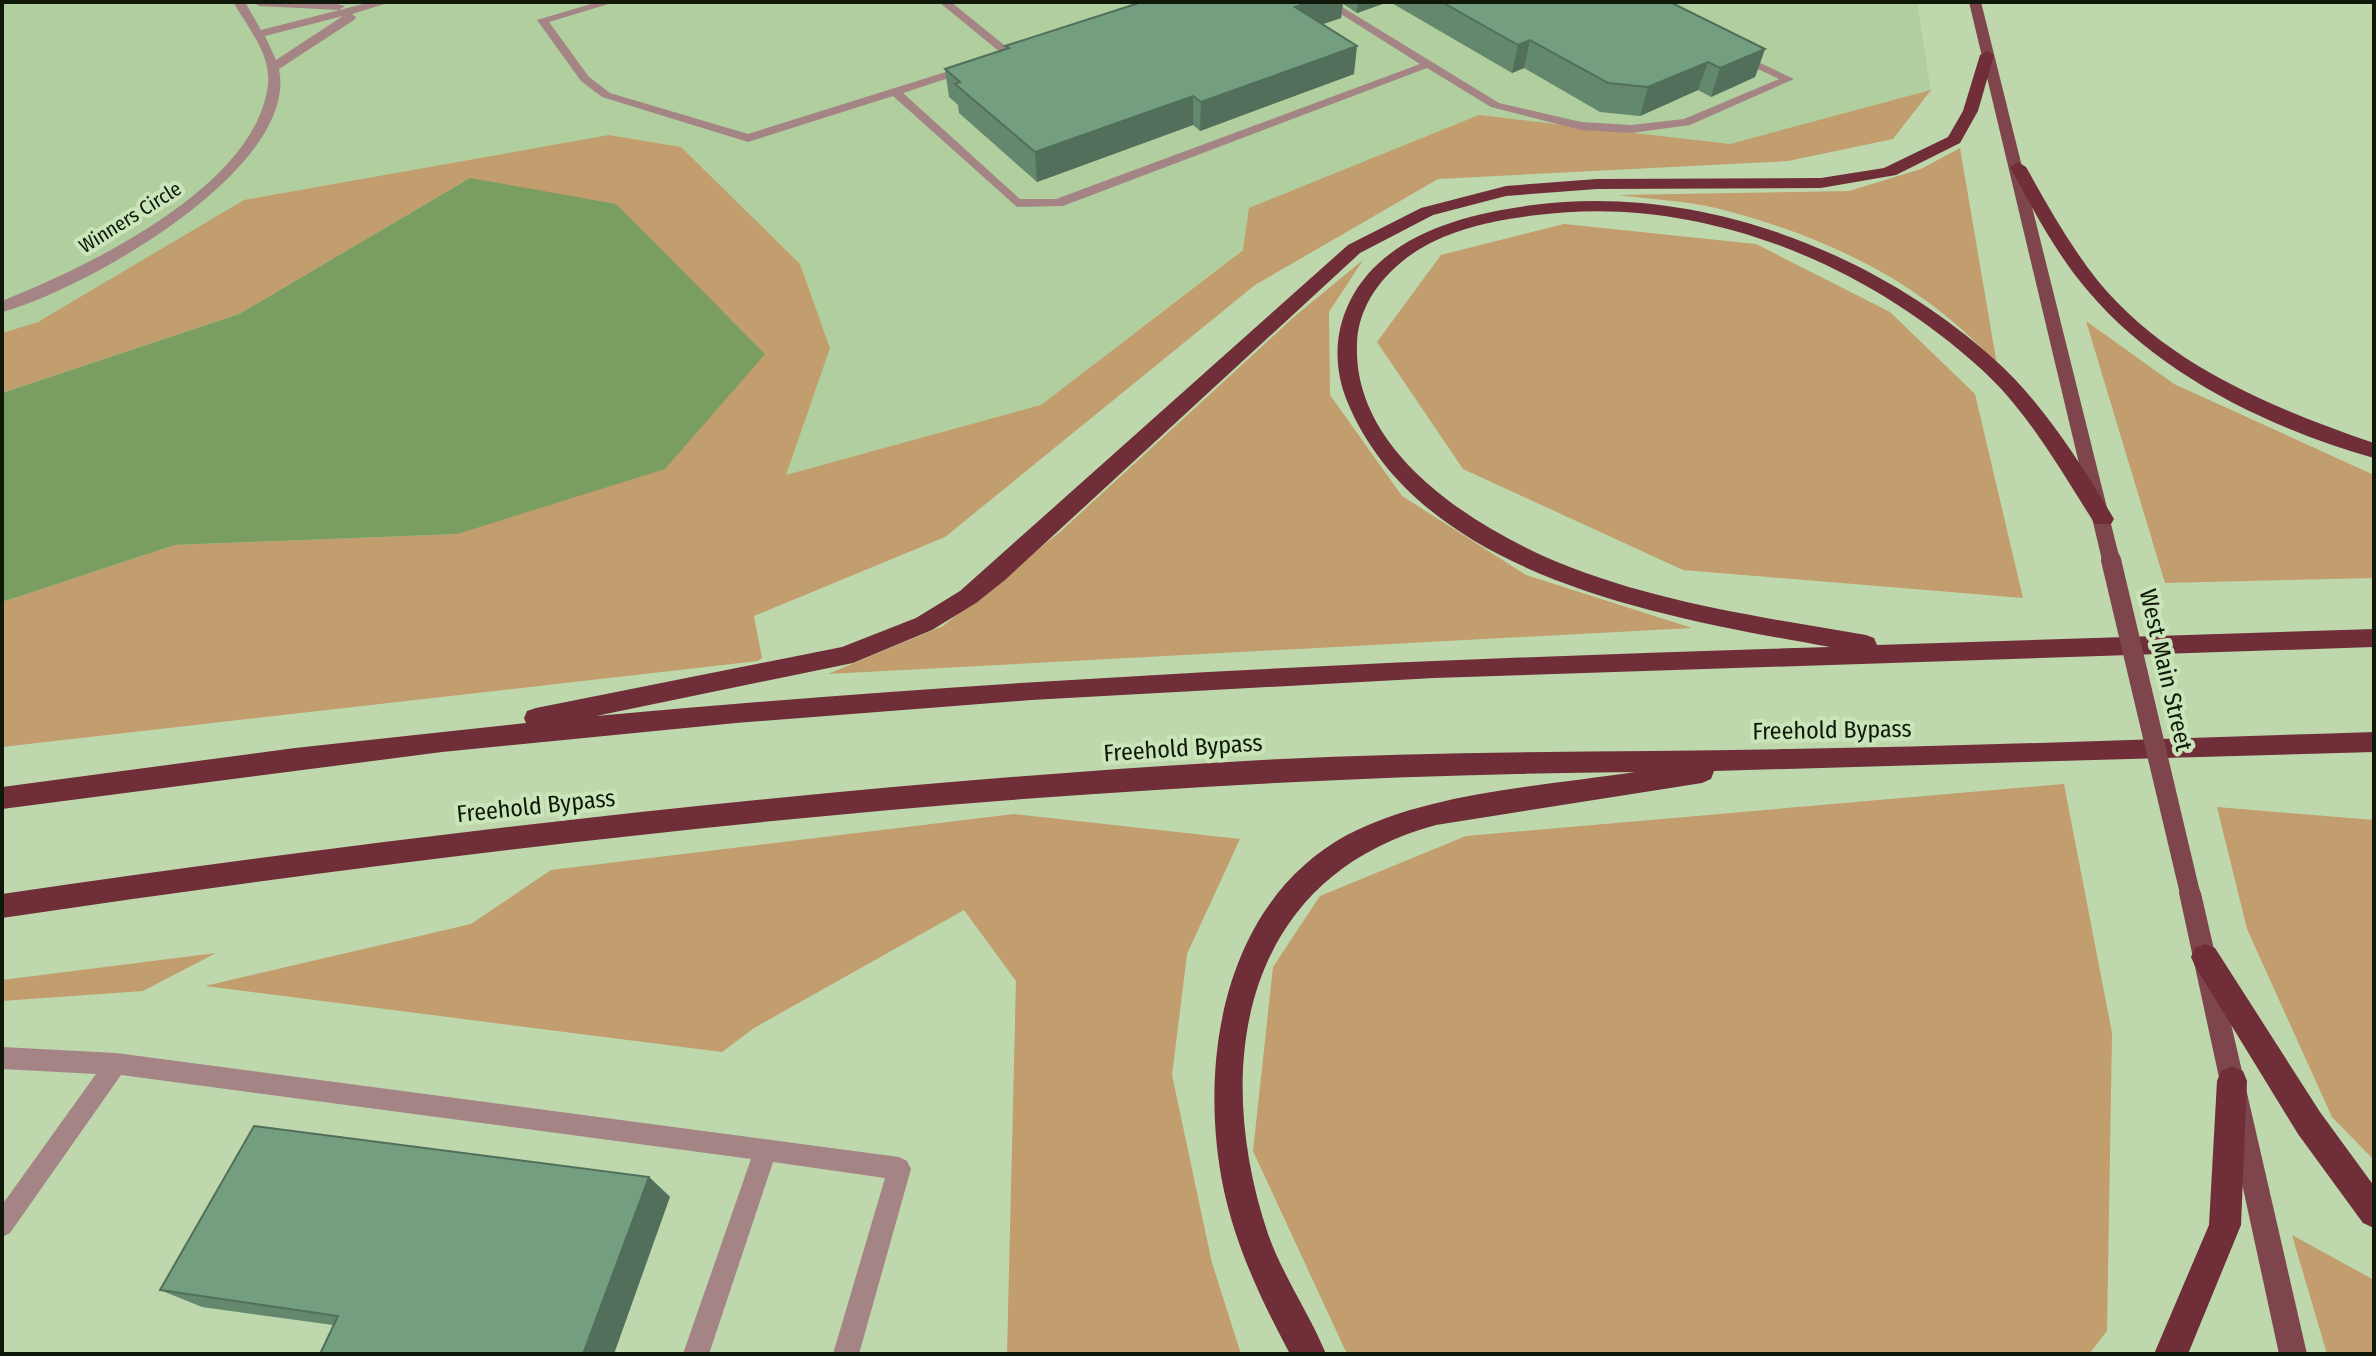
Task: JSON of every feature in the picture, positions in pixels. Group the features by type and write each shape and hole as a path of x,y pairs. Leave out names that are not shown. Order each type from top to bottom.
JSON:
{"highway":[{"path":"411,743 814,665 880,644 935,617 997,574 1354,249 1386,228 1444,205 1527,189 1810,184 1882,174 1924,158 1955,139 1970,110 1987,55"},
{"path":"2018,167 2066,250 2094,289 2147,338 2193,370 2251,402 2329,436 2374,451"},
{"path":"1912,653 1719,617 1642,597 1538,563 1469,525 1403,471 1377,441 1359,410 1347,380 1344,351 1347,326 1359,298 1376,275 1425,239 1476,220 1515,212 1574,206 1617,207 1705,218 1758,231 1832,259 1872,282 1930,319 1990,366 2038,422 2103,519"},
{"path":"2,798 213,767 411,743 812,707 1180,681 2160,642 2374,638"},
{"name":"Freehold Bypass","path":"2,906 204,875 506,836 867,800 1265,770 2374,742"},
{"path":"1309,1354 1279,1299 1252,1232 1238,1181 1228,1098 1229,1060 1241,996 1264,937 1296,891 1335,856 1368,837 1404,822 1436,814 1778,759"},
{"path":"2205,957 2309,1123 2374,1212"},
{"path":"2171,1354 2225,1225 2232,1081"}],"main road":[{"name":"West Main Street","path":"1975,2 2103,519 2293,1354"}],"street":[{"path":"239,2 273,67 367,6"},
{"path":"259,2 367,6"},
{"path":"256,35 385,2"},
{"name":"Winners Circle","path":"2,307 65,280 138,240 177,215 232,169 263,129 274,84 273,67"}],"lane":[{"path":"610,2 542,20 585,79 606,95 748,138 982,64"},
{"path":"944,2 1010,55"},
{"path":"1327,2 1495,105 1581,126 1631,129 1686,122 1788,79 1722,47"},
{"path":"996,59 1024,50"},
{"path":"895,92 1017,203 1058,203 1429,64"},
{"path":"2,1058 116,1064 899,1169 846,1354"},
{"path":"2,1225 116,1064"},
{"path":"696,1354 766,1149"}],"shaded area":[{"path":"2,2 1917,2 1931,92 1730,144 1479,115 1243,249 1041,405 785,476 830,347 800,264 681,147 609,135 2,333"},
{"path":"1931,90 1893,139 1788,161 1438,179 1255,285 945,537 754,616 762,658 758,661 2,747 2,602 175,545 457,534 470,178 239,314 2,393 2,333 38,322 244,200 609,135 681,147 800,264 830,348 786,475 1041,405 1243,250 1249,208 1479,115 1730,144"},
{"path":"1960,148 1997,365 1937,309 1869,265 1832,247 1716,208 1618,195 1849,191 1921,169"},
{"path":"470,178 616,204 765,354 665,469 457,534 175,545 2,602 2,393 239,314"},
{"path":"1564,224 1756,244 1890,312 1975,394 2023,598 1683,570 1463,469 1377,342 1441,255"},
{"path":"1363,260 1329,312 1330,395 1402,496 1526,575 1692,628 828,674 943,626 1060,532 1295,316"},
{"path":"2086,321 2174,384 2374,475 2374,578 2165,583"},
{"path":"2064,784 2112,1033 2107,1331 2089,1354 1347,1354 1253,1151 1273,967 1320,896 1466,836"},
{"path":"2217,807 2374,820 2374,1160 2332,1117 2247,929"},
{"path":"1014,814 1240,839 1187,954 1172,1075 1212,1263 1241,1354 1007,1354 1016,981 964,910 754,1028 722,1052 205,986 471,924 551,870"},
{"path":"216,953 143,991 2,1001 2,980"},
{"path":"2292,1235 2374,1280 2374,1354 2327,1354"}],"building":[{"path":"1142,2 1309,2 1295,7 1357,46 1201,102 1193,96 1035,152 955,84 960,82 945,69 1009,48 1005,46"},
{"path":"1442,2 1670,2 1765,49 1720,68 1708,62 1648,87 1608,83 1530,40 1518,45"},
{"path":"254,1126 649,1177 583,1354 320,1354 338,1316 160,1290"}]}
